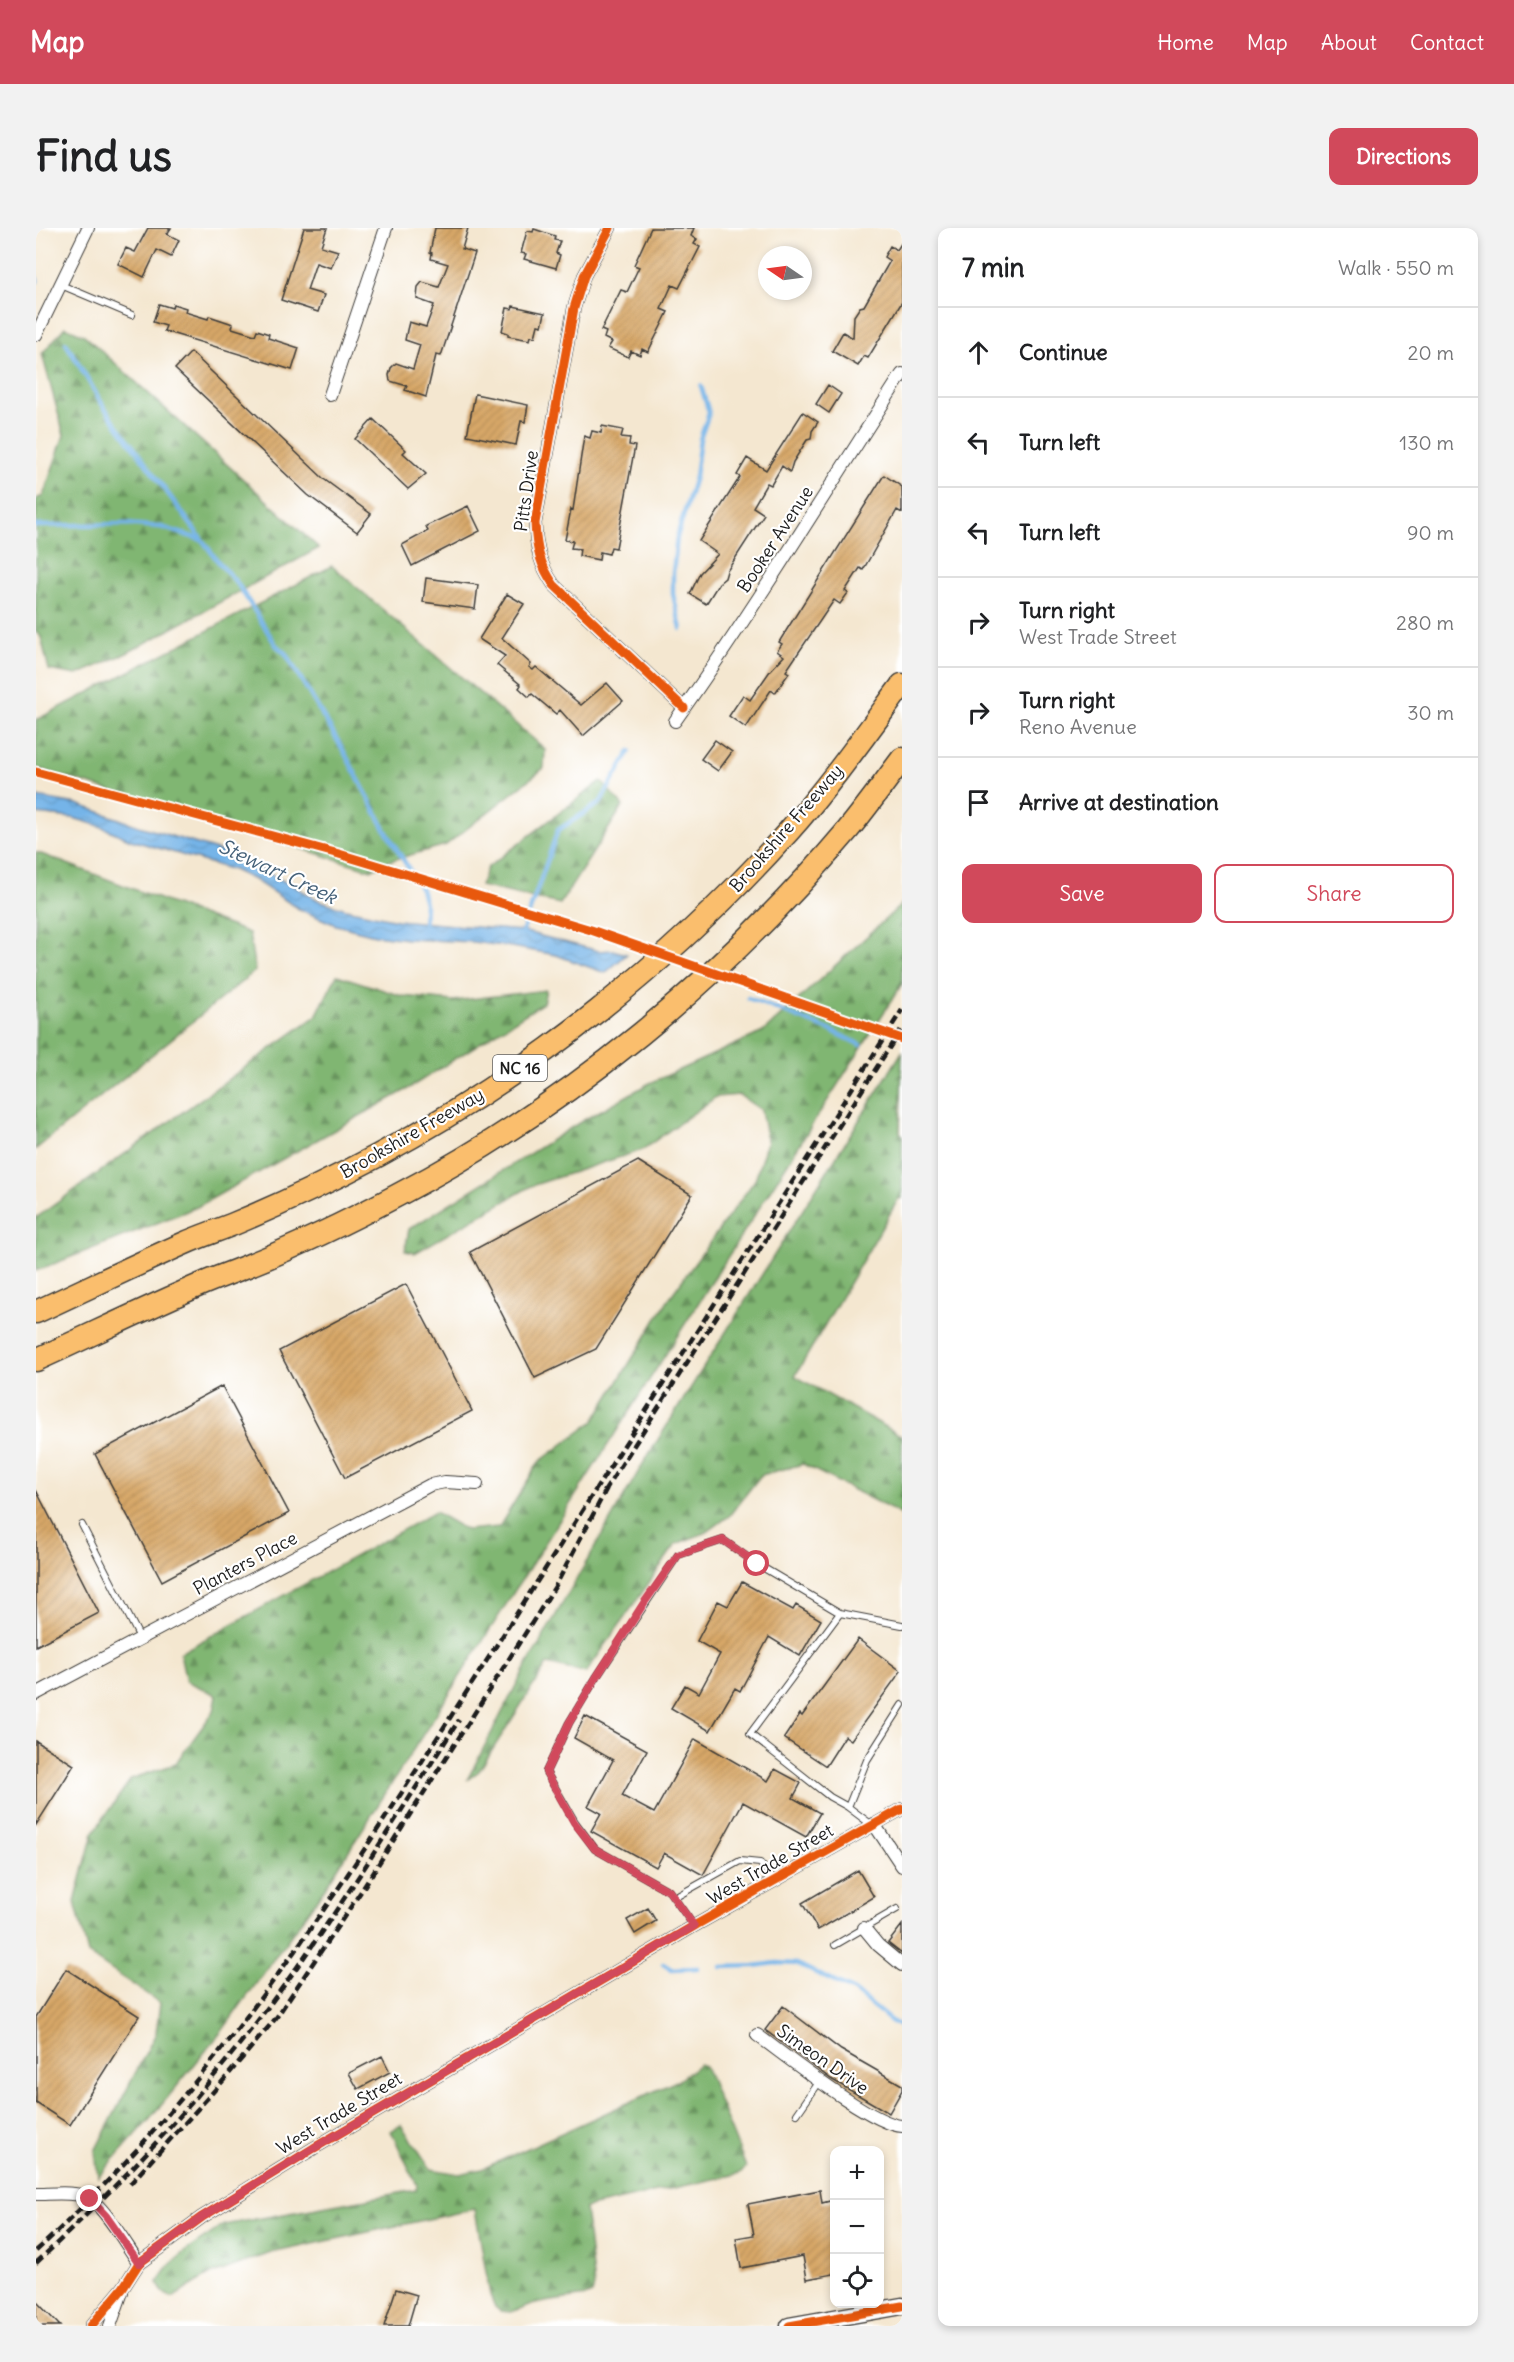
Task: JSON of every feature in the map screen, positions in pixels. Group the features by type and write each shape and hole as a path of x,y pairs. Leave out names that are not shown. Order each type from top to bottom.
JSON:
{"highway":[{"name":"Brookshire Freeway","path":"36,1312 186,1242 308,1191 379,1155 447,1116 568,1034 660,959 753,870 814,801 902,686"},
{"name":"NC 16","path":"36,1360 203,1283 253,1264 338,1226 400,1195 538,1110 666,1012 727,958 821,861 848,830 902,759"}],"street":[{"path":"36,334 88,228"},
{"path":"330,395 386,228"},
{"name":"Pitts Drive","path":"610,228 584,276 574,308 535,523 536,545 544,571 554,585 684,708"},
{"name":"Booker Avenue","path":"675,721 803,531 902,374"},
{"name":"Planters Place","path":"36,1695 430,1485 445,1482 477,1484"},
{"name":"West Trade Street","path":"91,2326 123,2288 139,2263 202,2217 314,2148 694,1926 902,1809"},
{"path":"873,1825 902,1866"},
{"path":"864,1928 878,1945 902,1965"},
{"name":"Simeon Drive","path":"758,2035 820,2081 878,2118 902,2126"},
{"path":"36,2194 79,2195 90,2199 106,2216 139,2263"},
{"name":"West Trade Street","path":"110,2326 123,2288"},
{"path":"789,2326 902,2306"}],"lane":[{"path":"61,285 132,315"},
{"path":"82,1526 140,1639"},
{"path":"694,1926 669,1891 595,1849 574,1822 546,1772 569,1723 644,1603 678,1555 723,1540 757,1564 840,1613 902,1625"},
{"path":"840,1613 750,1734 830,1797 873,1825"},
{"path":"848,1807 867,1760 902,1705"},
{"path":"674,1898 740,1861 760,1863 774,1881"},
{"path":"835,1945 897,1909"},
{"path":"796,2114 820,2081"}],"green space":[{"path":"65,327 84,335 319,548 127,653 77,675 49,670 41,637 36,632 36,499 43,496 64,435 42,354"},
{"path":"332,566 545,749 544,768 446,845 389,861 371,870 36,768 36,720"},
{"path":"601,781 623,806 560,904 480,886 487,868"},
{"path":"36,852 249,933 255,971 36,1149"},
{"path":"902,904 902,984 325,1888 222,2031 150,2119 98,2177 95,2151 156,2033 160,2003 88,1954 75,1902 93,1833 131,1779 175,1764 214,1711 217,1695 186,1681 180,1653 435,1512 466,1530 499,1527 539,1462 594,1421 668,1300 755,1180 767,1141 761,1110 739,1095 716,1097 642,1150 531,1186 415,1253 405,1251 409,1229 582,1121 648,1084 763,1032"},
{"path":"337,975 402,996 453,1001 546,990 543,1003 406,1090 197,1207 36,1271 36,1218 316,1016"},
{"path":"902,1052 900,1132 902,1135 902,1199 899,1198 795,1376 902,1436 902,1515 803,1464 761,1475 729,1516 707,1532 676,1544 586,1673 547,1664 479,1771 467,1780 523,1672 644,1462"},
{"path":"699,2064 705,2066 746,2167 741,2173 585,2208 594,2287 592,2294 538,2303 511,2312 500,2311 495,2307 490,2295 475,2209 271,2253 207,2276 174,2297 166,2294 159,2285 158,2282 171,2264 224,2225 416,2190 417,2185 391,2131 401,2125 431,2169 459,2174 482,2169 679,2080"}],"water":[{"path":"36,797 77,804 233,855 318,900 346,909 397,920 522,931 599,951 613,950 627,954 605,973 556,955 512,947 375,935 336,925 299,909 256,881 233,870 131,840 100,826 73,818 36,814"}],"building":[{"path":"148,228 171,228 167,234 179,240 171,257 157,250 144,277 118,264 126,248 135,252"},
{"path":"304,228 327,228 321,246 338,251 331,268 316,263 307,290 324,295 318,312 281,300"},
{"path":"435,228 468,228 462,249 475,253 441,356 436,355 426,397 405,390 407,386 390,381 389,375 396,363 413,369 420,345 405,340 409,322 426,327 434,305 417,299 418,287 422,282 439,287 448,264 431,259 432,253 430,252"},
{"path":"651,228 694,228 691,236 697,239 694,244 700,247 679,288 672,285 661,309 668,312 648,352 642,349 640,355 631,351 628,357 608,348 612,342 604,338 606,332 601,330 621,290 627,292 639,267 634,265"},
{"path":"534,229 555,236 554,240 560,241 556,253 560,255 556,268 524,259 526,254 521,253 527,231 533,232"},
{"path":"902,242 902,302 868,358 864,356 858,366 832,351 843,332 853,338 854,316 860,307 864,306 890,261 884,257 890,246 897,250"},
{"path":"159,304 172,308 173,304 186,308 185,312 208,319 209,316 233,324 232,328 255,335 257,330 269,334 268,338 299,348 292,370 164,331 166,326 153,322"},
{"path":"513,306 545,313 542,326 538,325 535,337 531,336 530,340 508,336 508,333 502,331 507,308 512,309"},
{"path":"191,352 325,480 371,514 357,532 308,495 175,369"},
{"path":"828,385 841,394 829,413 816,404"},
{"path":"475,394 528,405 525,422 521,421 516,445 467,435"},
{"path":"803,412 818,422 812,431 811,439 807,440 793,462 790,472 782,466 771,485 767,483 753,507 764,514 727,571 725,578 719,583 706,604 690,594 700,573 718,554 699,541 740,477 737,475 747,458 766,470"},
{"path":"373,419 406,450 403,453 426,474 408,489 355,439"},
{"path":"602,426 623,430 621,437 630,438 629,445 635,446 616,548 611,547 609,554 600,552 599,560 579,556 580,549 571,548 573,541 565,540 571,509 573,510 584,436 590,438 592,431 601,433"},
{"path":"884,475 902,487 902,513 897,510 863,570 860,568 845,591 848,593 840,604 834,600 786,671 789,673 775,693 771,690 746,728 729,716 743,695 750,700 770,671 784,656 777,651 782,644 779,642"},
{"path":"468,506 480,531 412,566 402,545 428,531 426,526"},
{"path":"426,578 478,585 475,609 423,602"},
{"path":"507,594 524,604 502,638 531,664 529,667 533,670 536,667 581,705 607,683 623,701 583,736 560,710 556,714 532,694 529,697 519,688 521,685 497,665 505,656 479,639"},
{"path":"715,740 732,752 718,771 701,759"},
{"path":"638,1161 692,1195 596,1349 535,1378 470,1252"},
{"path":"406,1284 472,1411 345,1478 279,1351"},
{"path":"222,1386 289,1513 162,1581 95,1454"},
{"path":"36,1490 99,1613 36,1646"},
{"path":"742,1582 793,1610 796,1605 821,1620 800,1656 769,1637 740,1691 735,1688 710,1731 671,1708 685,1685 699,1693 720,1654 697,1641 718,1601 728,1606"},
{"path":"858,1639 901,1671 851,1740 845,1736 826,1766 784,1738"},
{"path":"585,1716 647,1750 622,1796 654,1813 695,1739 768,1781 775,1769 801,1783 793,1798 820,1813 806,1837 743,1802 703,1875 664,1853 656,1867 591,1831 601,1813 588,1806 613,1760 574,1738"},
{"path":"36,1741 74,1765 36,1825"},
{"path":"858,1870 874,1897 818,1930 802,1903"},
{"path":"648,1908 656,1921 635,1934 627,1920"},
{"path":"902,1925 902,1954 888,1943"},
{"path":"66,1969 139,2016 70,2125 36,2103 36,2017"},
{"path":"783,2006 841,2050 902,2085 902,2090 889,2113 831,2079 765,2030"},
{"path":"382,2056 390,2072 358,2089 349,2073"},
{"path":"820,2190 822,2203 830,2201 830,2275 807,2279 803,2256 741,2268 736,2238 754,2235 748,2204"},
{"path":"396,2289 417,2295 408,2326 384,2326"},
{"path":"36,2301 60,2326 36,2326"}],"waterway":[{"path":"66,343 104,407 220,564 237,583 276,645 286,654 421,889 425,903 424,928"},
{"path":"681,629 673,594 673,573 677,537 695,477 700,439 709,413 701,386"},
{"path":"36,526 125,524 161,527 202,540"},
{"path":"521,936 558,830 600,803 630,751"},
{"name":"Stewart Creek","path":"748,998 861,1045"},
{"path":"663,1964 671,1969 698,1968"},
{"path":"721,1967 797,1964 854,1991 902,2027"}],"railway":[{"path":"36,2251 104,2184 168,2114 286,1964 445,1726 902,1010"},
{"path":"604,1492 902,1028"},
{"path":"130,2184 276,2018 360,1893 556,1585 608,1486"},
{"path":"36,2263 107,2194 152,2146 196,2097 250,2030 343,1900 459,1720"}],"cycle path":[{"path":"610,228 584,276 574,308 535,523 536,540 542,563 554,585 684,708"},
{"path":"36,772 339,854 591,930 902,1039"},
{"path":"91,2326 123,2288 139,2263 202,2217 314,2148 694,1926 902,1809"},
{"path":"789,2326 902,2306"}],"route":[{"path":"90,2199 106,2216 139,2263 202,2217 314,2148 694,1926 669,1891 595,1849 574,1822 546,1772 569,1723 596,1678 678,1555 723,1540 757,1564"}]}
